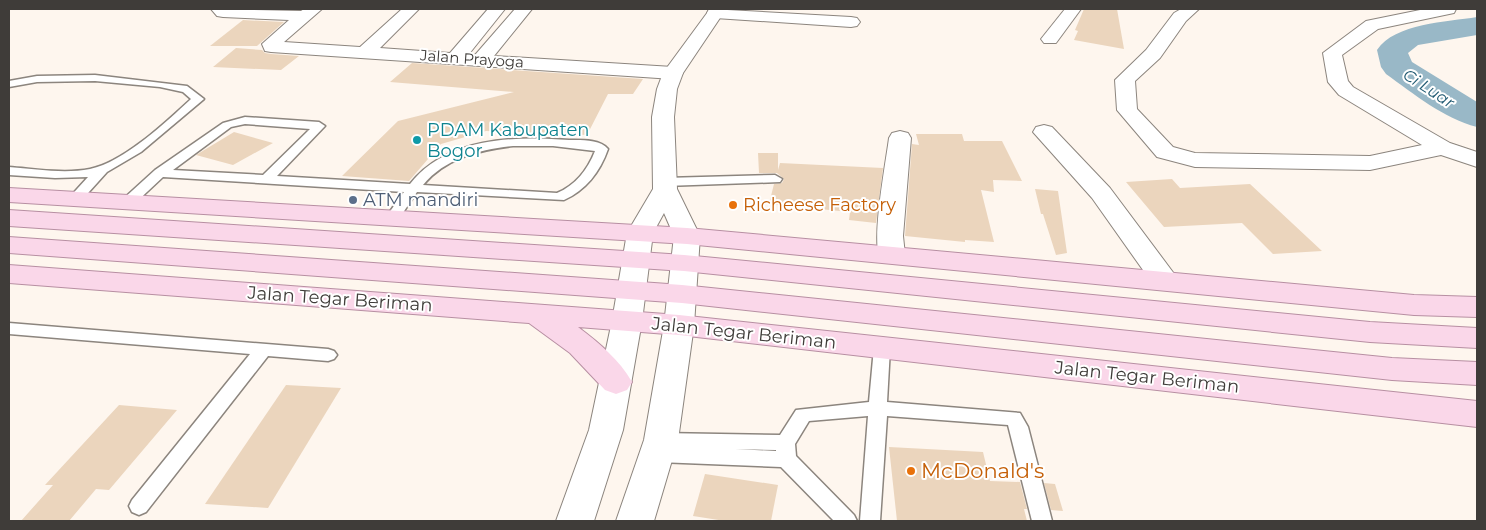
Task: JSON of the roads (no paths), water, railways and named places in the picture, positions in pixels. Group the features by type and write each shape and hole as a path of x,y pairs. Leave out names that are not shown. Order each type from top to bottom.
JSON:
{"main road":[{"path":"9,195 393,217 638,246 684,263 1370,332 1477,338"},
{"path":"9,218 638,246 687,236 1414,305 1477,307"},
{"name":"Jalan Tegar Beriman","path":"9,245 680,310 1392,369 1477,374"},
{"name":"Jalan Tegar Beriman","path":"9,274 534,314 630,305"},
{"name":"Jalan Tegar Beriman","path":"680,310 882,348 1477,414"},
{"path":"534,314 569,334 591,353 616,382"}],"street":[{"path":"219,9 223,12 309,12"},
{"path":"366,52 411,9"},
{"path":"456,58 497,9"},
{"path":"480,60 524,9"},
{"path":"1050,39 1073,9"},
{"path":"1191,9 1180,17 1153,54 1125,80 1126,110 1165,152 1195,160 1370,163 1442,148"},
{"path":"1448,9 1372,25 1332,53 1338,82 1346,91 1442,148 1477,160"},
{"path":"635,521 659,447 680,310 687,236 665,185 662,117 667,89 673,73 716,11 851,22"},
{"name":"Jalan Prayoga","path":"309,12 271,44 272,47 673,73"},
{"path":"1044,132 1101,193 1165,281"},
{"path":"891,255 890,236 900,138"},
{"path":"576,521 606,430 630,305 638,246 665,185"}],"lane":[{"path":"9,84 38,79 123,80 187,89 198,99 126,155 102,170 74,200"},
{"path":"127,203 160,173 227,125 236,121 246,120 319,126 267,179"},
{"path":"160,173 415,187 560,197 575,190 582,183 602,148 593,145 558,142 496,144 462,152 436,165 415,187 393,217"},
{"path":"9,171 68,175 102,170"},
{"path":"665,185 775,179"},
{"path":"9,328 328,355"},
{"path":"870,521 882,348"},
{"path":"139,506 264,349"},
{"path":"785,451 803,415 877,408 1012,418 1020,427 1042,521"},
{"path":"659,447 785,451 846,521"}],"waterway":[{"name":"Ci Luar","path":"1477,26 1409,38 1392,50 1397,67 1449,102 1477,116"}],"place":[{"name":"PDAM Kabupaten Bogor","path":"417,140"},
{"name":"ATM mandiri","path":"353,200"},
{"name":"Richeese Factory","path":"733,205"},
{"name":"McDonald's","path":"911,471"}]}
